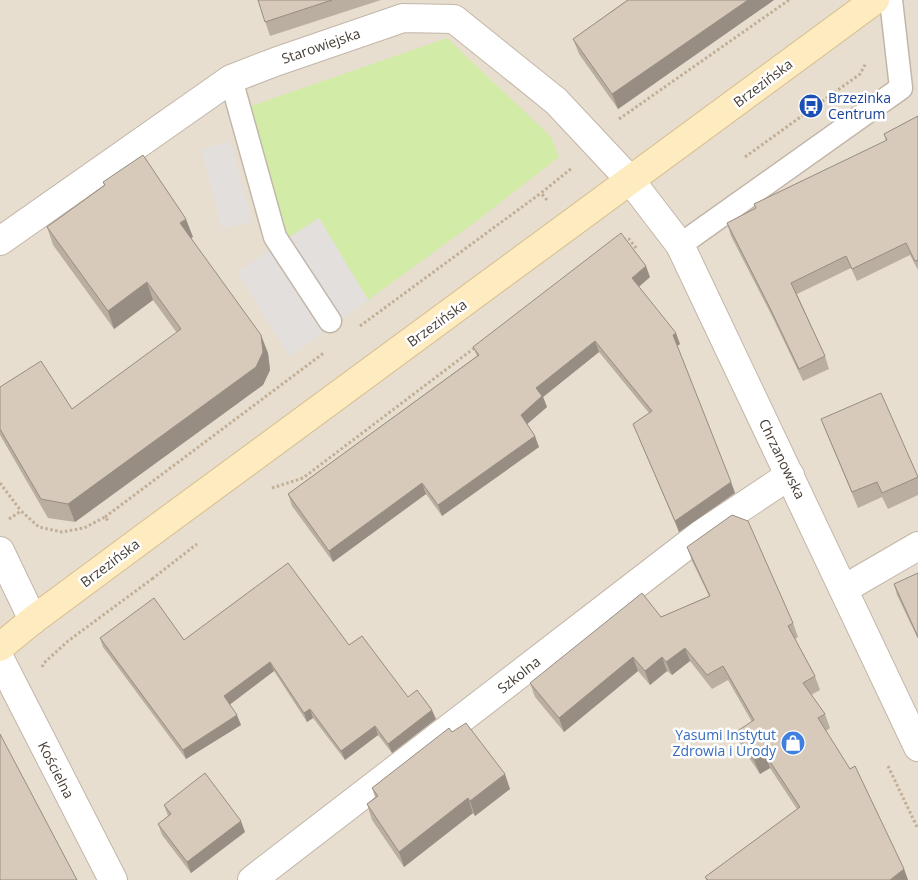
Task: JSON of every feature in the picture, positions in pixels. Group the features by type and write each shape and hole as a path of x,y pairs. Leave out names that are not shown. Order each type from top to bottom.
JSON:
{"main road":[{"name":"Brzezińska","path":"0,647 33,620 875,0"}],"street":[{"name":"Starowiejska","path":"0,241 231,79 403,18 451,10 556,101 631,181"},
{"name":"Chrzanowska","path":"631,181 680,245 918,747"},
{"name":"Szkolna","path":"252,880 700,535 790,475"},
{"path":"844,589 918,546"},
{"path":"0,551 33,620"},
{"name":"Kościelna","path":"0,659 113,880"}],"lane":[{"path":"680,245 901,88 891,0"},
{"path":"231,79 275,237 330,321"}],"path":[{"path":"355,330 570,171 614,123 789,0"},
{"path":"541,193 569,226"},
{"path":"618,239 629,239 640,252"},
{"path":"267,489 303,478 484,341"},
{"path":"105,517 332,347"},
{"path":"0,482 21,511"},
{"path":"152,579 198,543"},
{"path":"888,766 918,829"}],"shaded area":[{"path":"0,0 918,0 918,880 0,880"},
{"path":"230,141 252,222 222,229 201,149"},
{"path":"319,218 368,300 290,357 237,272"}],"green space":[{"path":"447,38 551,137 559,157 474,223 368,300 319,218 288,238 251,106"}],"building":[{"path":"258,0 332,0 265,22"},
{"path":"628,0 748,0 612,94 573,39"},
{"path":"918,116 918,260 915,261 906,243 852,269 846,256 791,283 825,356 799,369 727,223 756,208 754,204 887,140 884,134"},
{"path":"143,155 186,219 180,223 261,335 263,352 256,367 68,504 41,499 0,429 0,387 41,361 72,409 181,329 147,282 108,311 47,227 105,185 103,182"},
{"path":"621,233 646,266 632,278 676,333 673,335 731,482 675,521 633,424 652,411 595,341 536,388 542,396 521,415 535,436 438,505 422,483 329,551 288,494 479,355 473,347"},
{"path":"881,393 918,477 882,493 877,482 852,492 821,419"},
{"path":"732,515 748,521 793,623 788,626 815,676 803,683 825,714 818,718 850,769 855,766 904,869 890,880 708,880 705,877 800,807 765,754 754,760 736,732 754,720 723,666 707,675 685,648 666,662 662,657 645,671 633,657 559,718 530,683 642,593 661,617 710,596 687,547"},
{"path":"288,563 349,645 362,636 408,697 417,690 432,710 388,744 375,726 341,751 310,709 304,713 270,662 224,696 237,715 183,750 100,638 154,598 184,640"},
{"path":"918,573 918,637 894,584"},
{"path":"466,723 505,774 470,801 468,798 399,852 367,804 378,796 372,788 449,728 452,732"},
{"path":"0,734 77,880 0,880"},
{"path":"205,773 241,821 187,862 158,824 171,814 164,805"}],"place":[{"name":"Brzezinka Centrum","path":"811,106"},
{"name":"Yasumi Instytut Zdrowia i Urody","path":"793,743"}]}
